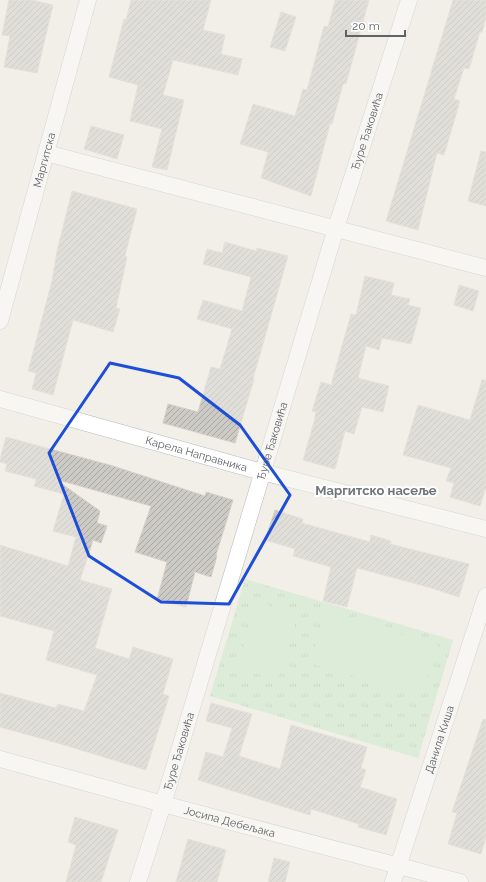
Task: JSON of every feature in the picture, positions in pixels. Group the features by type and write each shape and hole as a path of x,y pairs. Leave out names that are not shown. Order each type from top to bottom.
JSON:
{"street":[{"name":"Маргитска","path":"0,321 88,0"},
{"name":"Ђуре Ђаковића","path":"138,882 163,804 336,228 409,0"},
{"path":"46,153 486,268"},
{"name":"Карела Направника","path":"0,399 262,472 486,529"},
{"name":"Данила Киша","path":"393,882 486,596"},
{"name":"Јосипа Дебељака","path":"0,759 163,804 460,882"}],"highlighted area":[{"path":"110,363 179,378 240,425 290,495 229,604 161,602 89,556 49,453"}],"green space":[{"path":"245,579 453,640 418,758 210,696"},
{"path":"258,602 298,615 277,680 237,667"},
{"path":"325,611 438,645 420,697 310,663"}],"building":[{"path":"9,0 32,0 53,5 37,73 4,67 10,36 2,35"},
{"path":"131,0 211,0 203,30 225,35 221,54 242,59 238,75 173,60 163,95 184,100 167,170 152,167 162,129 130,121 138,85 109,77 124,19 126,20"},
{"path":"335,0 369,0 346,84 343,84 332,124 330,124 311,196 261,178 268,152 240,144 253,104 295,116 303,89 307,90 324,26 328,27"},
{"path":"453,0 486,0 486,18 482,32 480,32 469,69 464,68 454,99 460,101 444,155 437,153 418,230 386,221"},
{"path":"281,12 296,17 285,51 270,47"},
{"path":"91,126 124,135 117,159 84,149"},
{"path":"481,151 486,152 486,206 468,201"},
{"path":"72,191 137,209 125,256 127,257 116,308 120,309 113,332 73,320 53,395 32,389 36,373 28,371 52,281 57,251"},
{"path":"225,242 256,251 257,248 288,256 235,443 163,423 168,404 198,412 211,367 220,369 232,329 197,319 203,300 242,311 251,277 203,264 207,249 222,253"},
{"path":"365,276 394,283 391,295 410,299 408,305 421,308 411,344 382,338 379,350 366,346 358,378 389,386 383,412 362,407 354,434 345,431 335,469 303,460 316,412 312,411 321,382 331,385 351,314 356,315"},
{"path":"459,285 479,291 473,311 454,305"},
{"path":"482,380 486,380 486,487 480,506 450,497 454,483 446,481 451,468 403,455 418,405 470,420"},
{"path":"6,437 113,466 205,496 206,492 233,500 216,555 211,577 195,572 186,607 157,600 167,562 135,552 151,506 55,479 100,511 97,523 107,526 101,543 93,540 80,580 112,589 95,648 129,659 133,647 173,659 163,694 169,696 146,770 0,727 0,693 56,708 58,704 84,711 97,675 46,660 54,631 0,616 0,545 68,566 76,537 53,531 64,494 34,486 37,477 36,479 5,471 7,464 0,462 0,459"},
{"path":"275,510 303,519 302,523 370,542 371,535 391,541 390,544 469,564 459,597 357,568 347,607 323,601 331,567 293,556 295,549 265,540"},
{"path":"211,703 252,714 239,756 280,769 291,725 367,747 361,768 366,770 360,787 397,799 386,835 358,827 359,824 311,809 310,815 198,780 206,752 223,757 232,728 206,721"},
{"path":"483,719 486,720 486,837 481,854 448,844 457,813 452,812"},
{"path":"75,817 118,830 101,882 66,882 76,845 68,842"},
{"path":"188,839 226,850 217,882 176,882"},
{"path":"274,858 290,862 285,882 268,882"}],"district":[{"name":"Маргитско насеље","path":"376,490"}]}
